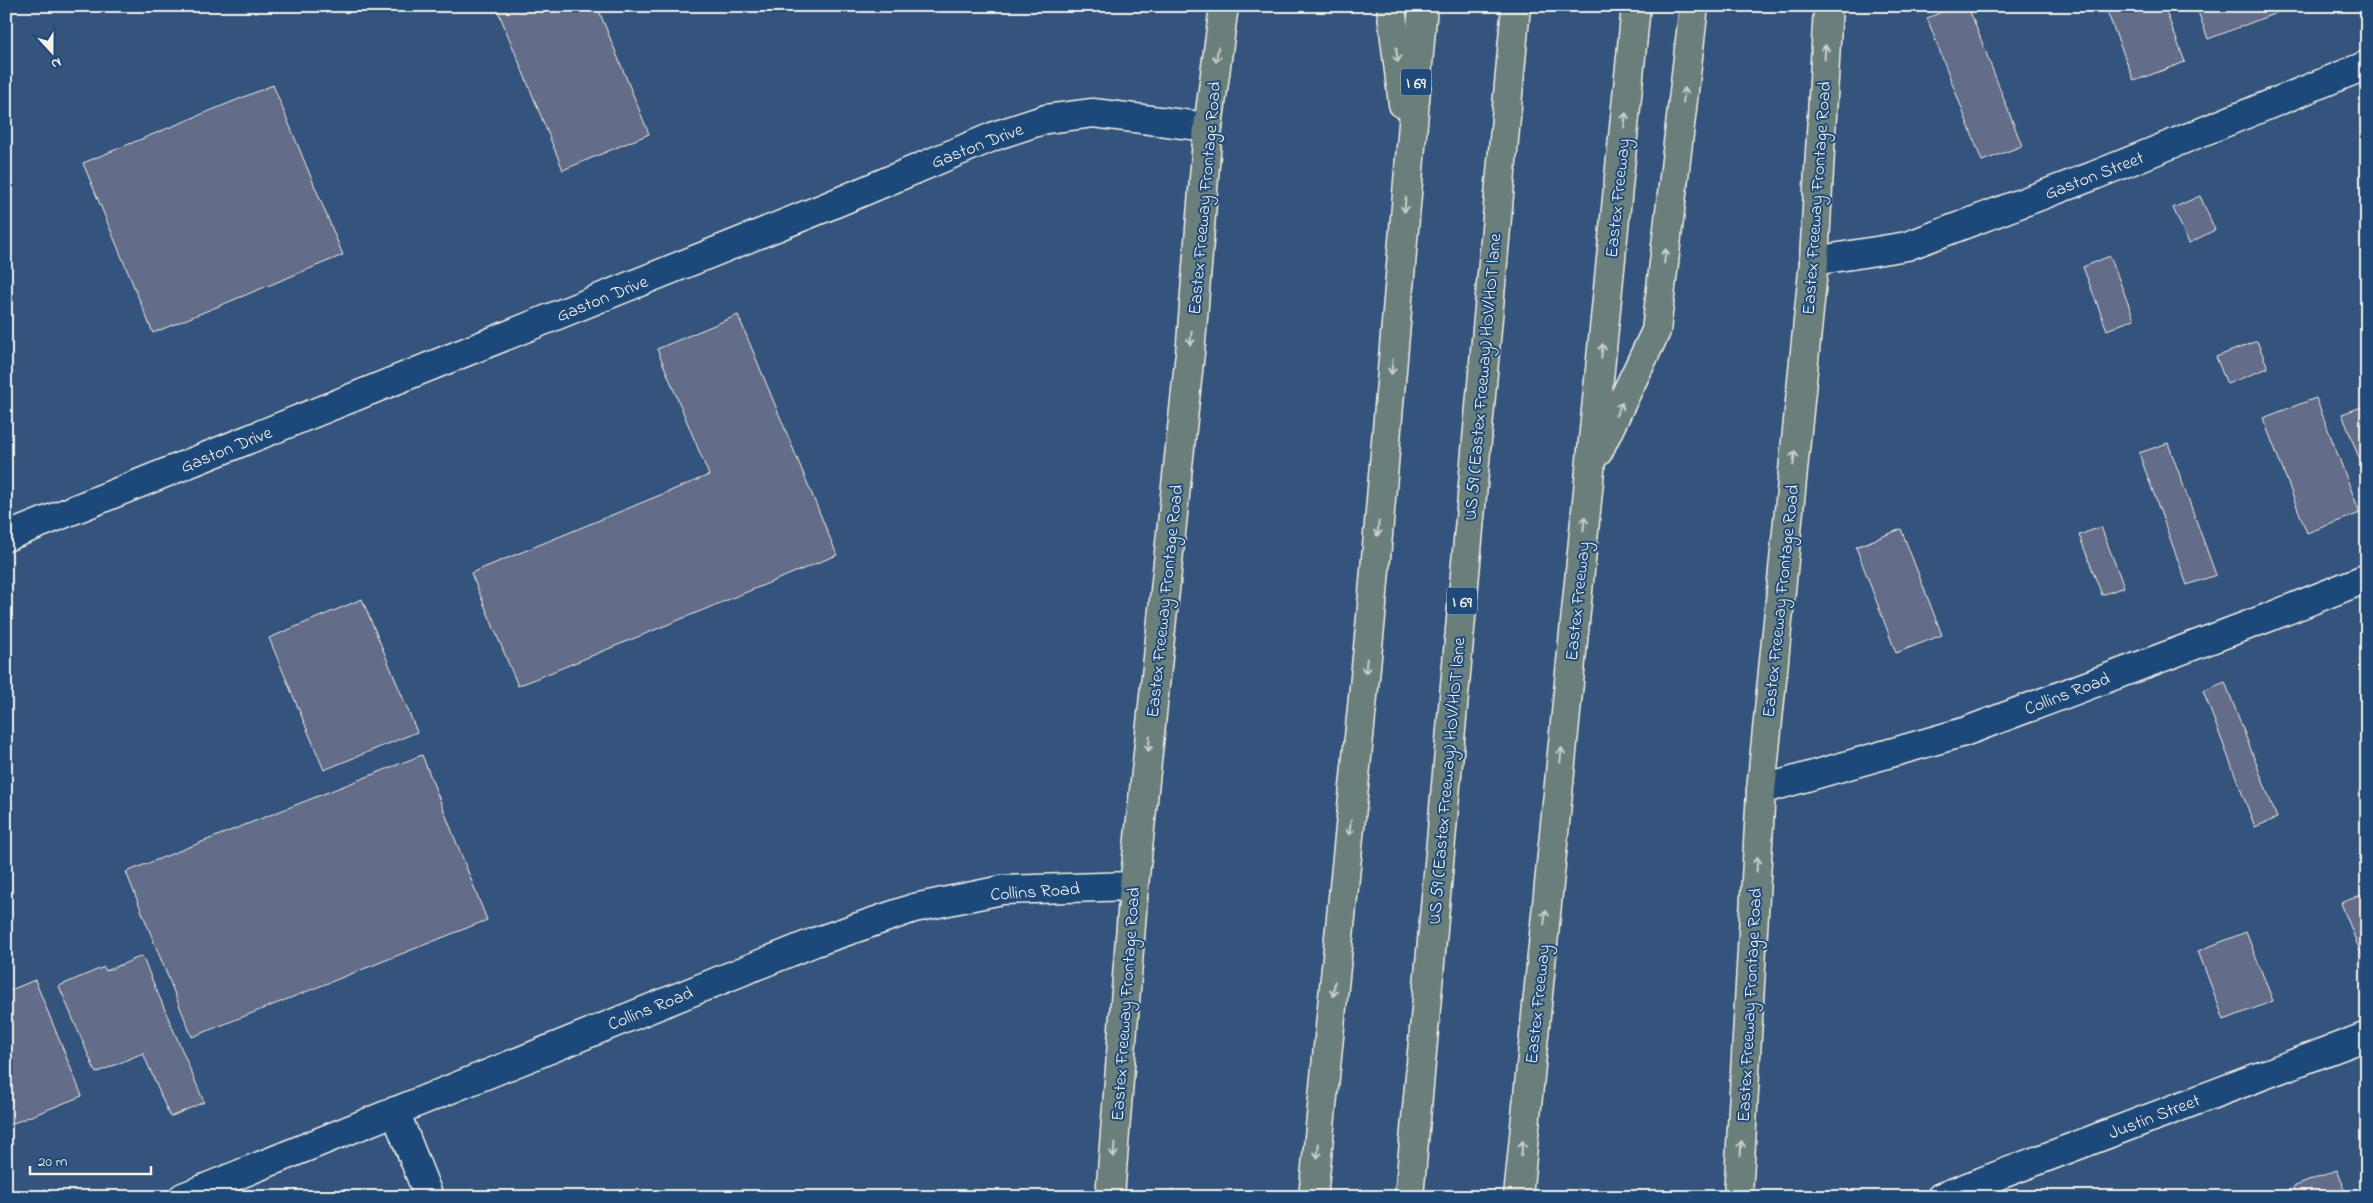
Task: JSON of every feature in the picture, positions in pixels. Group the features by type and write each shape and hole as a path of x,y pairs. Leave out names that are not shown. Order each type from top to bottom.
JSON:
{"main road":[{"name":"Eastex Freeway Frontage Road","path":"1110,1197 1134,886 1191,343 1208,127 1224,6"},
{"path":"1391,6 1409,157"},
{"name":"I 69","path":"1314,1197 1371,618 1423,6"},
{"name":"US 59 (Eastex Freeway) HOV/HOT lane","path":"1409,1197 1516,6"},
{"name":"Eastex Freeway","path":"1518,1197 1636,6"},
{"path":"1590,469 1656,331 1694,6"},
{"name":"Eastex Freeway Frontage Road","path":"1738,1197 1761,790 1814,261 1828,6"}],"street":[{"name":"Gaston Street","path":"1814,261 1907,246 2093,176 2367,65"},
{"name":"Gaston Drive","path":"6,537 831,205 997,135 1046,119 1093,113 1208,127"},
{"name":"Collins Road","path":"1761,790 1964,732 2267,618 2367,578"},
{"name":"Collins Road","path":"183,1197 815,942 914,908 1002,890 1134,886"},
{"name":"Justin Street","path":"1941,1197 2367,1036"},
{"path":"395,1110 429,1197"}],"building":[{"path":"496,6 597,6 649,134 563,170"},
{"path":"1957,6 1968,6 2022,146 1982,161 1927,18"},
{"path":"2105,6 2164,6 2185,62 2134,81"},
{"path":"2196,6 2277,6 2279,12 2208,39"},
{"path":"273,85 343,255 153,333 83,163"},
{"path":"2200,196 2215,230 2189,243 2173,208"},
{"path":"2110,256 2134,319 2107,330 2083,267"},
{"path":"738,315 837,555 518,686 471,573 709,475 657,349"},
{"path":"2257,341 2268,368 2227,384 2216,357"},
{"path":"2316,398 2360,513 2307,533 2263,418"},
{"path":"2367,405 2367,478 2342,414"},
{"path":"2168,443 2216,575 2187,585 2139,453"},
{"path":"2101,527 2124,587 2102,595 2079,535"},
{"path":"1901,529 1942,635 1896,653 1856,547"},
{"path":"362,599 417,732 324,770 269,638"},
{"path":"2225,682 2277,818 2255,827 2203,691"},
{"path":"422,755 487,920 192,1037 126,872"},
{"path":"2366,893 2367,960 2364,961 2341,903"},
{"path":"2246,932 2273,1001 2224,1020 2198,951"},
{"path":"142,956 204,1102 170,1117 143,1053 96,1073 59,986 104,967 106,971"},
{"path":"35,980 82,1096 6,1126 6,992"},
{"path":"2337,1170 2348,1197 2297,1197 2293,1187"}]}
